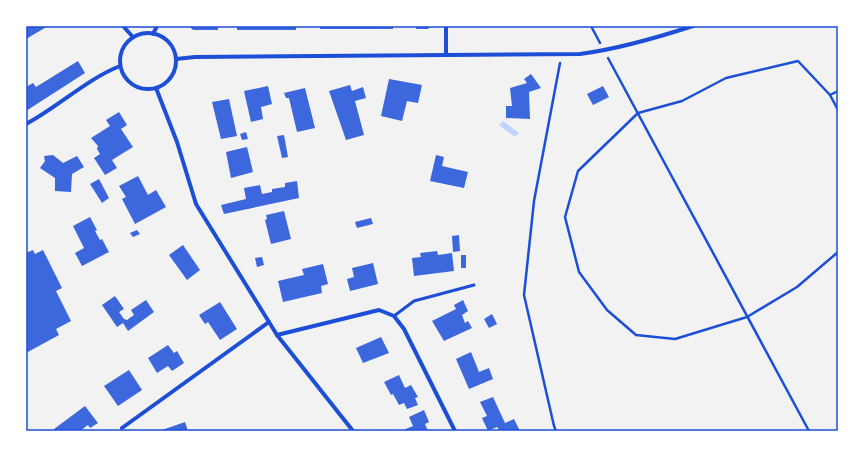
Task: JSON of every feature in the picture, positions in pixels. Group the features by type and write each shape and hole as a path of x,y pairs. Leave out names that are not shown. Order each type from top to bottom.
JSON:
{"street":[{"path":"123,26 133,38"},
{"path":"153,34 157,26"},
{"path":"446,26 446,54"},
{"path":"176,59 183,57 561,54 604,51 639,43 693,26"},
{"path":"153,34 162,37 174,50 176,59 175,68 171,77 164,84 156,88 147,89 137,87 129,82 123,75 120,66 122,50 133,38 139,35 153,34"},
{"path":"26,124 46,113 102,75 120,66"},
{"path":"156,88 177,142 196,204 277,335 353,431"},
{"path":"277,335 379,310 394,316 404,329 455,431"},
{"path":"122,428 269,322"}],"lane":[{"path":"394,316 414,301 474,285"}],"path":[{"path":"591,26 809,431"},
{"path":"556,431 524,295 534,200 561,54"},
{"path":"838,110 830,95 798,61 726,78 682,101 638,113 578,170 565,217 579,272 607,310 636,335 676,339 747,317 797,287 838,252"},
{"path":"830,95 838,91"}],"water":[{"path":"503,121 519,133 515,137 499,125"}],"building":[{"path":"26,26 48,26 26,39"},
{"path":"189,26 218,26 218,30 193,30"},
{"path":"237,26 296,26 296,30 237,30"},
{"path":"320,26 393,26 393,29 320,29"},
{"path":"416,26 431,26 428,29 416,29"},
{"path":"78,61 85,73 26,111 26,87 33,83 36,87"},
{"path":"531,74 541,88 529,92 530,119 506,118 506,106 512,106 510,88 527,83 524,79"},
{"path":"389,79 422,85 418,103 407,101 402,121 381,116"},
{"path":"350,85 352,91 363,87 366,98 355,101 364,135 346,140 329,91"},
{"path":"268,86 272,104 261,107 263,119 251,122 244,91"},
{"path":"603,86 609,97 593,105 587,94"},
{"path":"305,88 315,128 297,132 289,98 286,98 284,93"},
{"path":"229,99 237,136 221,139 212,102"},
{"path":"119,112 127,125 121,129 133,147 112,160 117,168 105,175 94,158 100,154 97,149 98,146 91,138 110,126 106,120"},
{"path":"246,132 248,139 242,140 240,134"},
{"path":"284,135 288,157 282,158 277,136"},
{"path":"247,147 253,172 231,178 226,152"},
{"path":"53,155 63,163 77,156 84,167 72,174 71,192 55,191 55,178 40,168 45,161 44,156"},
{"path":"436,155 444,157 442,166 468,172 464,188 430,181"},
{"path":"138,176 148,195 156,190 166,207 135,224 122,199 126,197 119,186"},
{"path":"99,179 109,198 102,203 90,184"},
{"path":"297,181 299,198 224,214 221,205 246,199 244,188 260,185 262,194 272,192 272,189 285,187 285,183"},
{"path":"284,211 291,239 271,244 265,220 267,219 266,215"},
{"path":"90,217 97,230 95,231 100,240 102,239 109,252 82,266 75,253 84,248 73,226"},
{"path":"371,218 373,224 357,228 355,222"},
{"path":"137,230 140,234 133,237 130,233"},
{"path":"459,235 460,251 453,252 452,236"},
{"path":"183,245 200,270 187,280 169,255"},
{"path":"33,250 35,254 43,250 62,288 56,291 71,321 56,329 59,335 26,353 26,253"},
{"path":"437,251 438,255 452,253 454,271 414,276 412,258 421,257 420,253"},
{"path":"461,255 466,255 466,268 461,268"},
{"path":"262,257 264,265 257,267 255,258"},
{"path":"373,263 378,284 350,291 347,279 354,277 352,268"},
{"path":"323,264 328,284 321,286 322,293 283,302 278,281 304,275 302,269"},
{"path":"115,296 124,309 119,312 124,319 127,320 134,315 131,310 146,300 154,312 128,331 123,323 117,327 102,305"},
{"path":"463,300 468,311 462,315 465,323 468,321 472,328 444,341 432,321 456,309 454,305"},
{"path":"220,302 237,329 220,340 208,322 205,324 199,315"},
{"path":"492,314 497,324 489,328 484,319"},
{"path":"381,337 389,353 363,363 356,348"},
{"path":"168,345 174,353 177,351 184,363 172,371 168,366 157,373 148,358"},
{"path":"471,352 479,372 489,368 493,379 469,389 456,359"},
{"path":"129,370 142,390 118,406 104,386"},
{"path":"399,375 405,388 411,385 418,397 415,398 418,405 407,409 404,403 399,405 393,394 391,395 384,382"},
{"path":"493,397 505,423 514,419 520,431 500,431 497,427 488,431 482,418 487,416 480,402"},
{"path":"85,406 98,423 90,428 88,425 80,431 55,431 54,429"},
{"path":"424,410 429,422 425,424 428,431 401,431 413,426 409,417"},
{"path":"185,422 188,431 162,430"}]}
